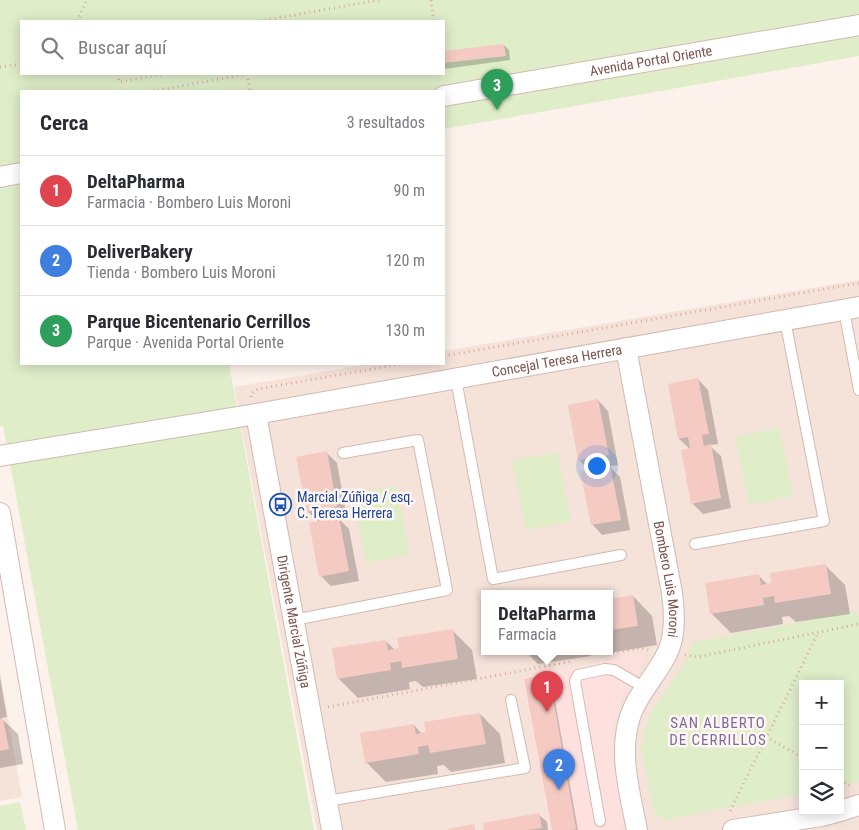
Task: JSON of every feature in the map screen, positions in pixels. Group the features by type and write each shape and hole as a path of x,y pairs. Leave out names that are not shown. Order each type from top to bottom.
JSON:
{"street":[{"name":"Avenida Portal Oriente","path":"445,96 859,25"},
{"path":"0,177 20,173"},
{"name":"Concejal Teresa Herrera","path":"0,456 256,414 852,308"},
{"name":"Bombero Luis Moroni","path":"626,348 672,593 674,614 672,640 629,718 624,739 625,763 636,830"},
{"name":"Dirigente Marcial Zúñiga","path":"256,414 332,830"},
{"path":"0,513 55,830"},
{"path":"844,810 859,805"},
{"path":"731,822 824,815"}],"lane":[{"path":"852,308 859,390"},
{"path":"695,544 824,521 785,320"},
{"path":"456,379 493,579 621,555"},
{"path":"294,620 447,590 418,440 343,453"},
{"path":"600,821 574,682 578,675 605,669 614,670 645,688"},
{"path":"327,801 525,768 511,700"}],"path":[{"path":"77,20 87,0"},
{"path":"266,20 380,0"},
{"path":"431,0 434,20"},
{"path":"0,67 20,64"},
{"path":"118,75 119,82 158,75"},
{"path":"159,90 241,75"},
{"path":"247,75 250,90"},
{"path":"445,356 859,283"},
{"path":"256,414 251,394 258,389 395,365"},
{"path":"731,822 766,737 818,632"},
{"path":"766,737 799,756"},
{"path":"844,782 859,790"}],"shaded area":[{"path":"859,280 859,830 317,830 234,387 363,365 445,365 445,351"},
{"path":"642,653 646,657 617,707 613,724 613,765 625,808 623,825 619,830 549,830 522,678"},
{"path":"0,672 22,797 0,801"}],"green space":[{"path":"0,0 859,0 859,56 445,129 445,90 20,90 20,365 229,365 314,830 78,830 3,426 0,426"},
{"path":"779,428 793,496 749,505 735,437"},
{"path":"557,452 571,521 526,530 512,461"},
{"path":"396,485 410,554 366,563 352,494"},
{"path":"857,611 859,618 859,782 844,786 844,680 799,680 799,795 663,820 654,812 641,748 652,710 686,661 692,643"},
{"path":"20,802 26,830 0,830 0,806"}],"building":[{"path":"504,44 506,56 445,63 445,51"},
{"path":"698,378 709,434 702,435 704,446 711,444 721,498 691,504 681,450 690,448 688,437 678,439 668,384"},
{"path":"598,399 609,455 601,456 603,467 610,465 621,520 591,525 580,471 590,469 588,459 578,460 568,405"},
{"path":"327,451 337,507 330,508 332,518 339,517 349,571 319,577 309,523 319,521 317,510 307,512 296,457"},
{"path":"826,564 831,594 775,603 774,596 763,598 764,605 710,614 705,583 759,574 761,585 771,583 770,573"},
{"path":"633,595 638,626 613,630 613,598"},
{"path":"453,629 458,659 402,668 401,661 390,663 391,670 337,679 332,648 386,640 388,650 399,648 397,638"},
{"path":"549,674 576,829 571,830 552,830 524,679"},
{"path":"480,713 486,744 430,753 428,745 418,747 419,754 365,763 360,733 414,724 416,734 426,732 424,722"},
{"path":"3,718 9,749 0,751 0,719"},
{"path":"539,813 542,828 528,830 484,830 483,823"},
{"path":"474,824 475,830 448,830 448,829"}],"place":[{"name":"Parque Bicentenario Cerrillos","path":"497,110"},
{"name":"Marcial Zúñiga / esq. C. Teresa Herrera","path":"281,505"},
{"name":"DeltaPharma","path":"547,712"},
{"name":"DeliverBakery","path":"559,790"}],"district":[{"name":"SAN ALBERTO DE CERRILLOS","path":"718,732"}]}
